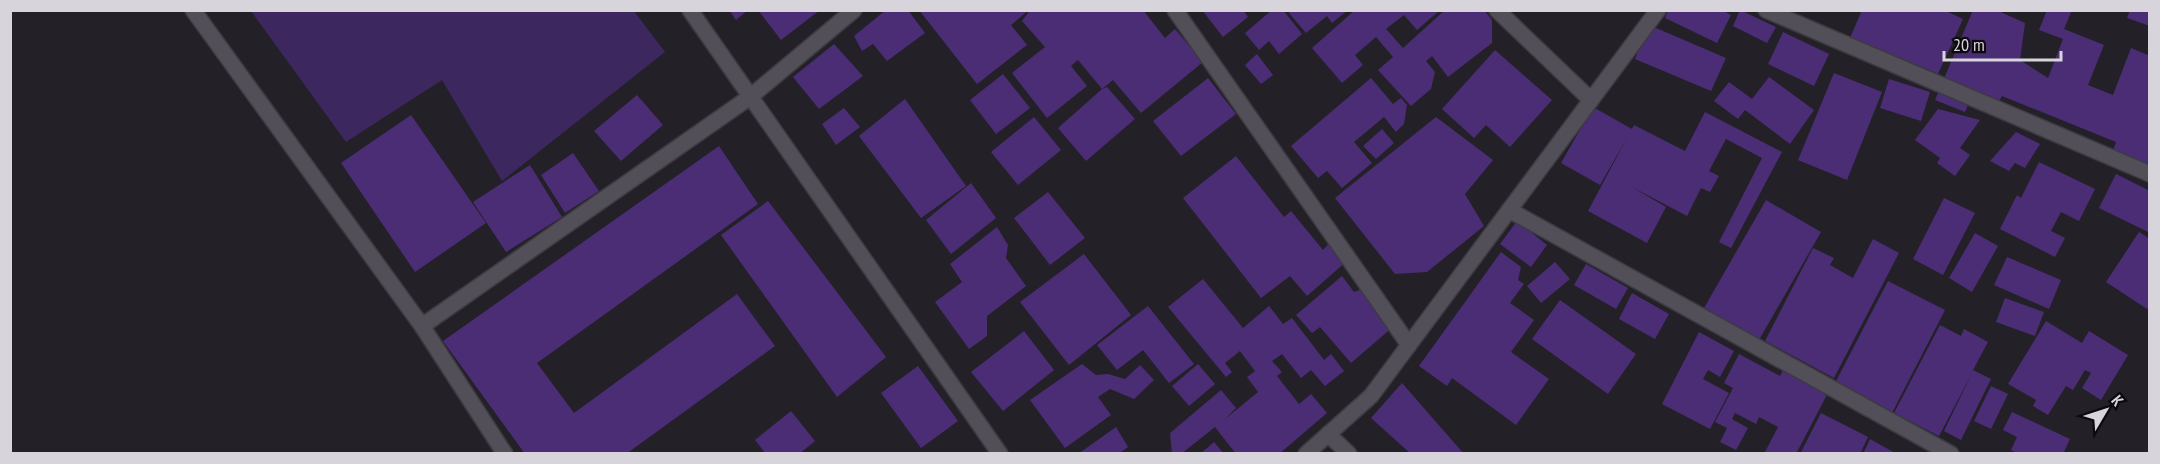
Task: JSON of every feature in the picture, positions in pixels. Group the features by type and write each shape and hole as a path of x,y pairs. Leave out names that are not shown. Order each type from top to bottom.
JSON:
{"street":[{"path":"193,10 422,326 505,453"},
{"path":"690,10 1000,453"},
{"path":"422,326 750,97 854,10"},
{"path":"1175,10 1409,345"},
{"path":"1497,10 1591,100"},
{"path":"1306,453 1371,396 1658,10"},
{"path":"1766,10 2150,174"},
{"path":"1509,210 1951,453"},
{"path":"1328,434 1349,453"}],"shaded area":[{"path":"251,11 634,11 665,52 502,181 442,80 346,142"}],"building":[{"path":"729,10 748,10 736,20"},
{"path":"758,10 820,10 781,40"},
{"path":"886,10 908,10 925,33 887,61 873,44 862,51 854,36"},
{"path":"919,10 1029,10 1011,25 1027,45 977,84"},
{"path":"1030,10 1143,10 1165,38 1175,29 1203,62 1141,113 1113,80 1102,89 1078,60 1071,66 1087,86 1047,118 1012,73 1045,47 1022,21"},
{"path":"1202,10 1243,10 1248,17 1223,37"},
{"path":"1272,10 1283,10 1302,34 1279,54 1269,41 1259,50 1245,33"},
{"path":"1292,10 1348,10 1332,23 1327,16 1306,33 1289,13"},
{"path":"1355,10 1440,10 1417,30 1404,15 1386,29 1403,48 1445,10 1484,10 1492,20 1492,43 1448,77 1432,56 1426,61 1435,72 1431,89 1411,106 1378,70 1393,57 1376,37 1355,55 1363,65 1342,83 1312,48"},
{"path":"1668,10 1722,10 1731,15 1717,43 1665,18"},
{"path":"1740,10 1776,27 1767,43 1733,26"},
{"path":"1862,10 1944,10 1963,19 1938,74 1901,58 1894,74 1844,52"},
{"path":"1973,10 1996,10 2025,23 2020,60 2048,78 2063,39 2039,30 2047,10 2072,10 2064,29 2104,45 2088,85 2113,95 2131,48 2150,56 2150,171 2111,156 2116,142 2002,96 1998,103 1974,91 1965,112 1935,100"},
{"path":"2130,10 2150,10 2150,26 2127,18"},
{"path":"1649,25 1726,58 1711,91 1635,59"},
{"path":"1783,32 1829,54 1814,86 1768,64"},
{"path":"834,44 863,76 819,109 793,77"},
{"path":"1495,50 1552,100 1510,147 1486,125 1474,138 1442,109"},
{"path":"1257,54 1273,75 1261,84 1245,65"},
{"path":"1834,73 1882,92 1847,180 1798,160"},
{"path":"1003,74 1030,108 996,134 970,100"},
{"path":"1769,77 1814,110 1790,144 1745,110 1738,119 1714,101 1729,82 1752,99"},
{"path":"1208,78 1236,114 1181,156 1153,121"},
{"path":"1371,78 1393,104 1401,98 1407,105 1404,124 1396,132 1384,117 1354,142 1372,163 1342,188 1327,171 1318,178 1291,146"},
{"path":"1889,79 1930,92 1921,121 1880,108"},
{"path":"1107,87 1135,119 1086,161 1058,128"},
{"path":"637,95 663,125 621,161 594,131"},
{"path":"905,99 966,186 921,218 859,136"},
{"path":"1593,107 1632,129 1634,125 1685,151 1705,112 1782,152 1731,248 1719,242 1762,158 1726,139 1709,171 1719,176 1710,192 1701,188 1687,216 1630,186 1666,207 1647,243 1588,211 1627,138 1600,185 1561,163"},
{"path":"844,108 860,127 836,145 822,124"},
{"path":"1938,109 1980,120 1960,148 1970,155 1955,176 1937,163 1940,158 1915,140"},
{"path":"411,115 486,223 415,272 341,163"},
{"path":"1034,117 1061,150 1018,185 991,152"},
{"path":"1436,117 1493,160 1465,194 1484,226 1427,272 1395,274 1335,198"},
{"path":"1382,129 1394,143 1376,159 1363,146"},
{"path":"2016,132 2040,144 2025,168 2015,163 2009,171 1990,161"},
{"path":"719,146 758,204 537,363 574,413 737,294 775,346 626,454 525,454 443,341"},
{"path":"573,153 599,191 565,213 541,175"},
{"path":"1236,156 1284,217 1291,211 1323,250 1331,241 1348,260 1307,296 1290,276 1261,298 1183,198"},
{"path":"2039,162 2095,189 2079,221 2061,212 2051,231 2065,238 2055,257 2000,229 2017,195 2021,198"},
{"path":"530,165 562,217 506,252 473,202"},
{"path":"2116,174 2150,191 2150,233 2099,208"},
{"path":"971,183 996,218 951,254 926,220"},
{"path":"1048,192 1085,238 1050,265 1014,218"},
{"path":"1944,198 1975,213 1943,275 1913,259"},
{"path":"1766,200 1821,232 1759,340 1704,308"},
{"path":"768,201 886,357 837,397 721,235"},
{"path":"1517,221 1547,245 1531,267 1500,244"},
{"path":"997,227 1008,245 1006,258 1026,286 987,316 987,336 969,349 935,302 962,282 950,264"},
{"path":"2139,232 2150,239 2150,305 2147,309 2106,282"},
{"path":"1975,233 1998,246 1972,292 1949,278"},
{"path":"1873,239 1899,253 1834,378 1765,341 1813,248 1834,258 1830,265 1853,278"},
{"path":"1501,252 1521,267 1518,280 1524,284 1510,303 1534,320 1511,352 1549,379 1516,425 1452,378 1447,386 1419,366"},
{"path":"1084,254 1131,315 1069,365 1020,302"},
{"path":"2007,257 2061,280 2049,309 1994,285"},
{"path":"1555,262 1570,279 1541,303 1527,286"},
{"path":"1586,264 1628,288 1616,309 1574,285"},
{"path":"1342,276 1354,292 1362,289 1394,326 1351,363 1320,327 1312,333 1296,315"},
{"path":"1203,279 1243,328 1269,306 1283,324 1292,318 1324,360 1331,354 1344,371 1325,386 1311,370 1301,378 1282,354 1272,361 1282,372 1277,376 1299,404 1311,394 1327,413 1279,454 1236,454 1215,427 1181,454 1172,454 1170,433 1221,390 1236,408 1224,420 1258,392 1247,377 1255,371 1240,351 1225,363 1232,372 1226,377 1168,307"},
{"path":"1888,281 1945,310 1892,413 1835,383"},
{"path":"1632,293 1669,314 1655,339 1619,319"},
{"path":"2005,298 2044,312 2035,336 1996,322"},
{"path":"1560,300 1636,354 1608,394 1532,339"},
{"path":"1148,306 1194,364 1169,383 1143,350 1117,370 1097,345"},
{"path":"2046,321 2082,343 2089,331 2128,355 2101,400 2082,388 2091,373 2085,370 2073,390 2066,386 2048,415 2033,406 2036,400 2008,384"},
{"path":"1940,325 1961,336 1964,329 1988,342 1973,370 1991,379 1961,440 1944,431 1972,373 1939,436 1894,413"},
{"path":"1024,331 1054,370 1003,411 971,372"},
{"path":"1699,332 1734,351 1720,377 1708,370 1703,379 1729,393 1710,429 1662,404"},
{"path":"1739,354 1780,376 1785,366 1830,389 1796,454 1764,454 1778,427 1759,417 1756,424 1735,413 1732,419 1748,428 1736,450 1720,442 1727,428 1715,422 1733,388 1724,383"},
{"path":"1082,364 1096,375 1108,374 1125,379 1140,365 1154,380 1134,399 1110,389 1098,397 1111,415 1065,448 1030,400"},
{"path":"1198,364 1215,384 1189,406 1172,386"},
{"path":"918,366 958,421 921,448 881,393"},
{"path":"1402,383 1464,454 1411,454 1371,418"},
{"path":"1991,386 2008,394 1991,429 1974,421"},
{"path":"791,411 815,441 799,454 766,454 755,440"},
{"path":"2012,412 2070,439 2063,454 2018,454 2011,450 2017,437 2003,430"},
{"path":"1821,413 1868,437 1860,454 1800,454"},
{"path":"1116,427 1128,447 1118,454 1078,454"},
{"path":"1870,439 1897,454 1863,454"},
{"path":"1214,442 1224,454 1200,454"}]}
